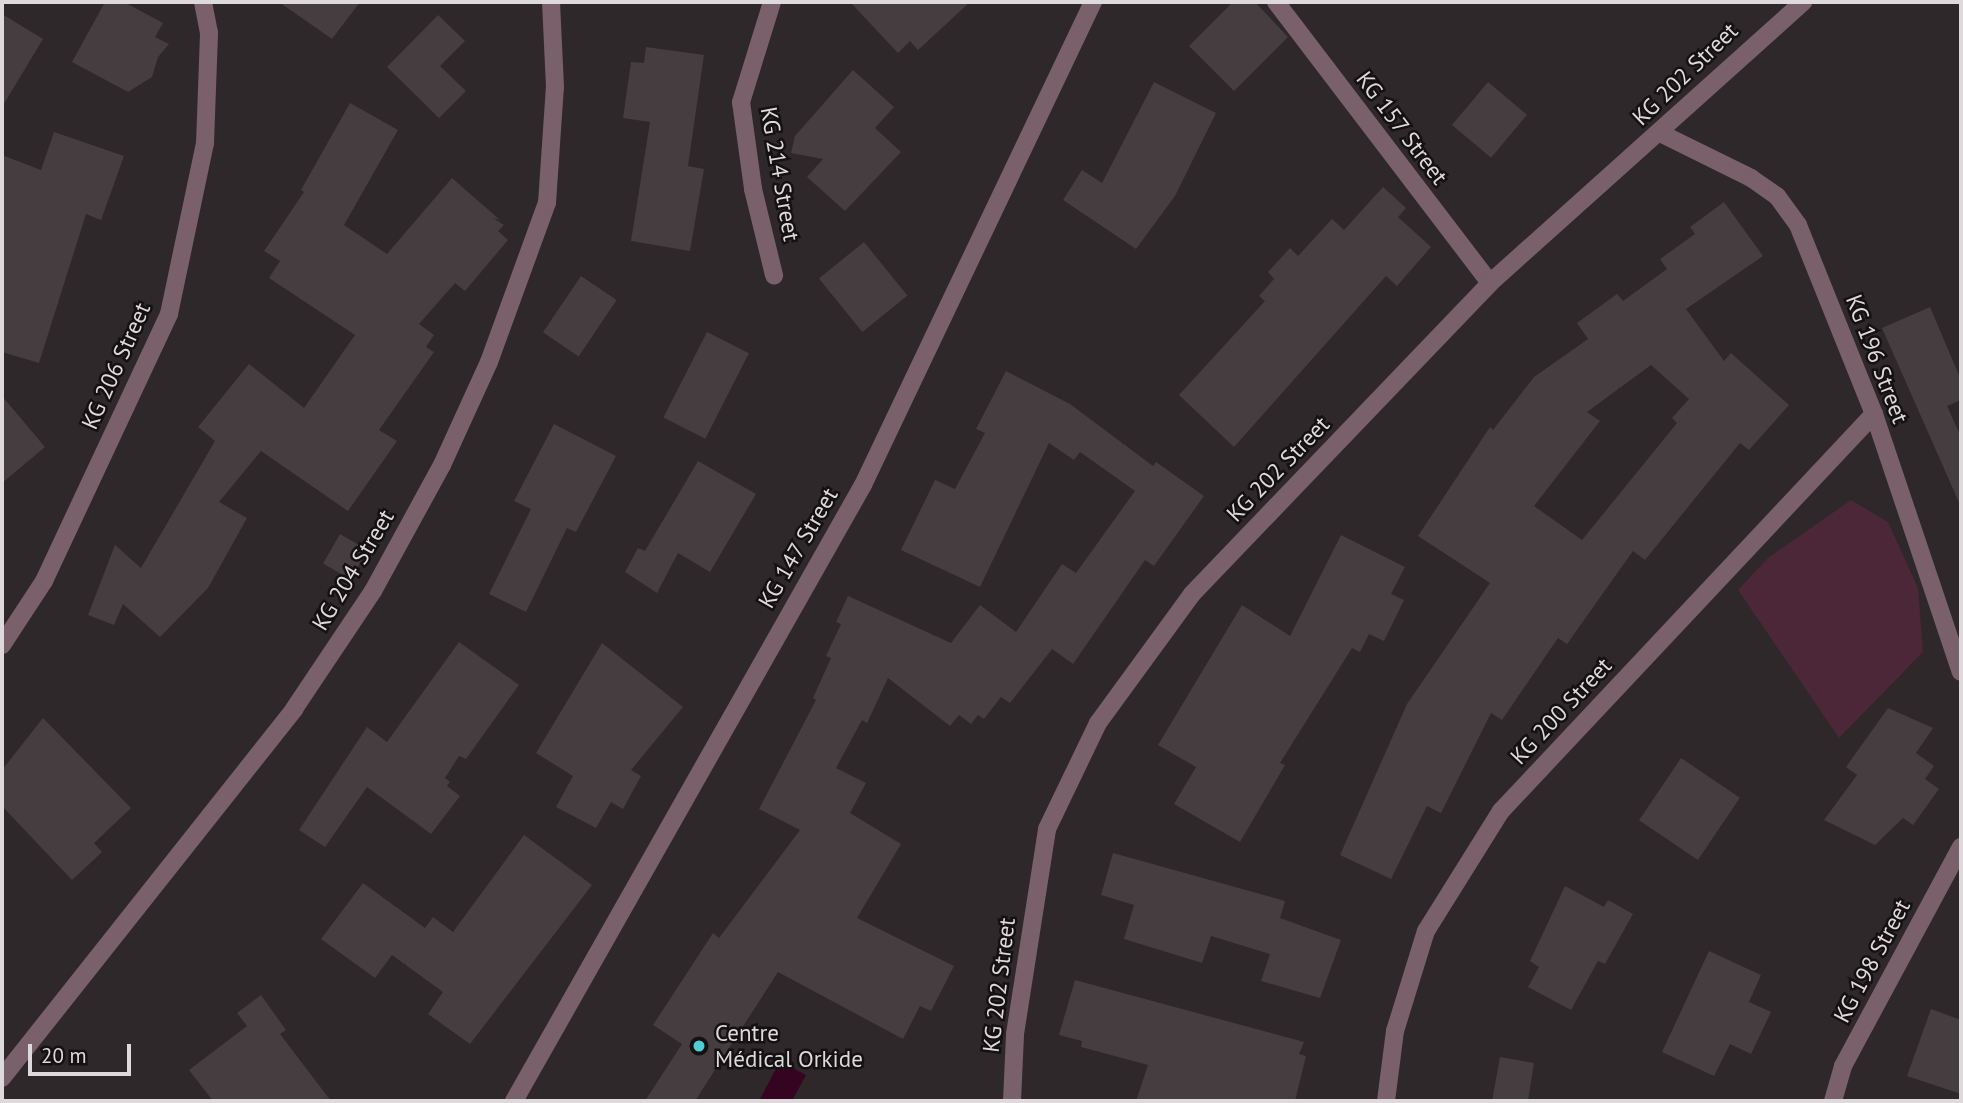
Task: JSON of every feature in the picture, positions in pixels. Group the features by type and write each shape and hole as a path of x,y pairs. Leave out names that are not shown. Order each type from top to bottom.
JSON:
{"street":[{"name":"KG 206 Street","path":"2,645 44,581 169,314 205,144 209,33 202,2"},
{"name":"KG 204 Street","path":"2,1078 294,709 373,591 442,465 508,316 547,203 555,87 551,2"},
{"name":"KG 214 Street","path":"772,2 741,102 753,189 774,275"},
{"name":"KG 147 Street","path":"514,1101 863,485 1093,2"},
{"name":"KG 157 Street","path":"1276,2 1490,283"},
{"name":"KG 202 Street","path":"1012,1101 1015,1034 1047,829 1098,723 1192,594 1490,283 1660,133 1752,43 1803,2"},
{"name":"KG 196 Street","path":"1660,133 1751,178 1777,196 1798,225 1874,414 1961,672"},
{"name":"KG 200 Street","path":"1386,1101 1395,1031 1426,931 1501,811 1874,414"},
{"name":"KG 198 Street","path":"1833,1101 1843,1066 1961,847"}],"shaded area":[{"path":"1851,500 1888,522 1918,588 1923,652 1839,738 1738,590 1768,558"},
{"path":"780,1061 806,1075 792,1101 759,1101"}],"building":[{"path":"105,2 124,2 163,23 155,37 169,44 158,57 152,77 128,92 72,62"},
{"path":"279,2 360,2 332,39"},
{"path":"850,2 970,2 918,50 910,41 898,53"},
{"path":"1233,2 1255,2 1288,37 1234,91 1189,46"},
{"path":"2,14 43,39 2,107"},
{"path":"438,15 465,41 440,66 466,91 439,118 387,67"},
{"path":"646,47 704,55 688,166 704,169 690,251 631,241 650,122 623,118 631,62 644,63"},
{"path":"853,70 894,107 875,128 901,152 845,211 807,177 823,159 791,153 795,136"},
{"path":"1154,82 1216,113 1175,196 1136,249 1063,200 1082,170 1102,183"},
{"path":"1488,82 1527,115 1491,158 1452,125"},
{"path":"350,103 398,130 344,225 387,254 452,178 500,220 493,218 504,225 498,231 508,240 465,291 455,283 419,324 434,335 426,347 434,352 379,430 397,441 348,511 261,451 219,502 247,518 208,588 160,637 123,604 114,625 88,615 115,545 141,568 215,441 198,427 249,364 304,408 355,335 269,278 280,261 264,251 304,192 301,190"},
{"path":"54,132 124,156 101,220 86,214 39,363 2,352 2,155 41,170"},
{"path":"1383,187 1406,208 1398,217 1431,247 1397,286 1386,276 1234,447 1179,395 1265,301 1259,296 1274,279 1268,272 1290,248 1298,256 1332,219 1344,230"},
{"path":"1724,202 1763,256 1686,309 1724,361 1731,353 1789,405 1749,450 1740,443 1645,560 1633,551 1567,644 1558,638 1502,720 1491,713 1441,813 1427,806 1391,879 1340,855 1407,704 1490,583 1418,536 1490,427 1493,430 1534,377 1588,339 1577,323 1617,294 1623,301 1667,269 1660,259 1695,234 1690,227","holes":["1651,365 1689,399 1672,418 1677,423 1582,540 1534,506 1600,421 1587,412"]},
{"path":"864,242 907,296 862,332 819,279"},
{"path":"581,276 617,300 579,356 543,332"},
{"path":"1930,307 1961,380 1961,400 1947,406 1961,437 1961,507 1882,328"},
{"path":"707,332 749,353 705,439 663,418"},
{"path":"1006,371 1070,404 1153,466 1156,462 1204,496 1154,566 1145,560 1073,664 1052,649 1010,703 1001,697 984,719 978,715 971,724 959,715 950,726 888,678 867,723 862,720 836,768 866,783 850,813 901,844 857,918 954,966 931,1011 920,1006 903,1039 778,972 695,1101 645,1101 682,1044 653,1025 713,933 719,938 800,830 759,809 816,700 813,698 831,658 826,656 841,624 836,622 848,596 951,643 980,605 1016,632 1062,564 1076,573 1135,491 1080,452 1074,460 1049,443 980,587 901,550 935,480 955,489 985,433 976,429"},
{"path":"2,396 45,447 2,483"},
{"path":"554,424 616,456 576,532 567,528 526,612 489,594 531,509 514,501"},
{"path":"698,461 756,494 710,572 678,553 657,593 625,572 638,548 645,551"},
{"path":"340,534 368,550 351,579 323,563"},
{"path":"1341,535 1405,567 1391,594 1404,600 1384,641 1369,634 1360,652 1352,648 1280,763 1285,765 1240,842 1174,804 1196,767 1158,745 1242,605 1290,636"},
{"path":"459,642 519,685 466,759 459,756 445,778 450,782 447,786 460,796 431,834 367,787 325,847 299,830 367,727 387,742"},
{"path":"602,643 683,707 631,770 641,776 623,809 611,802 596,828 556,807 573,776 536,753"},
{"path":"1888,708 1933,728 1916,753 1934,766 1925,779 1939,789 1913,825 1903,818 1875,845 1824,820 1857,775 1846,767"},
{"path":"43,718 131,808 94,843 102,852 72,880 2,806 2,770"},
{"path":"1681,758 1740,798 1698,860 1639,820"},
{"path":"524,835 592,885 470,1044 428,1014 443,992 392,955 375,978 321,939 363,883 425,928 433,917 453,932"},
{"path":"1113,853 1285,901 1280,918 1341,940 1320,998 1261,981 1270,954 1211,936 1202,963 1124,939 1134,905 1101,895"},
{"path":"1565,886 1604,907 1608,900 1633,914 1605,964 1598,961 1571,1010 1528,987 1539,967 1530,961"},
{"path":"1709,951 1761,975 1749,1002 1771,1012 1751,1054 1730,1044 1714,1076 1662,1052"},
{"path":"1075,980 1304,1042 1299,1054 1306,1056 1295,1101 1136,1101 1148,1065 1081,1047 1082,1041 1059,1035"},
{"path":"261,995 286,1030 280,1034 331,1101 213,1101 189,1070 247,1026 237,1013"},
{"path":"1931,1009 1961,1020 1961,1094 1907,1076"},
{"path":"1500,1057 1534,1063 1528,1101 1492,1101"}],"place":[{"name":"Centre Médical Orkide","path":"699,1046"}]}
